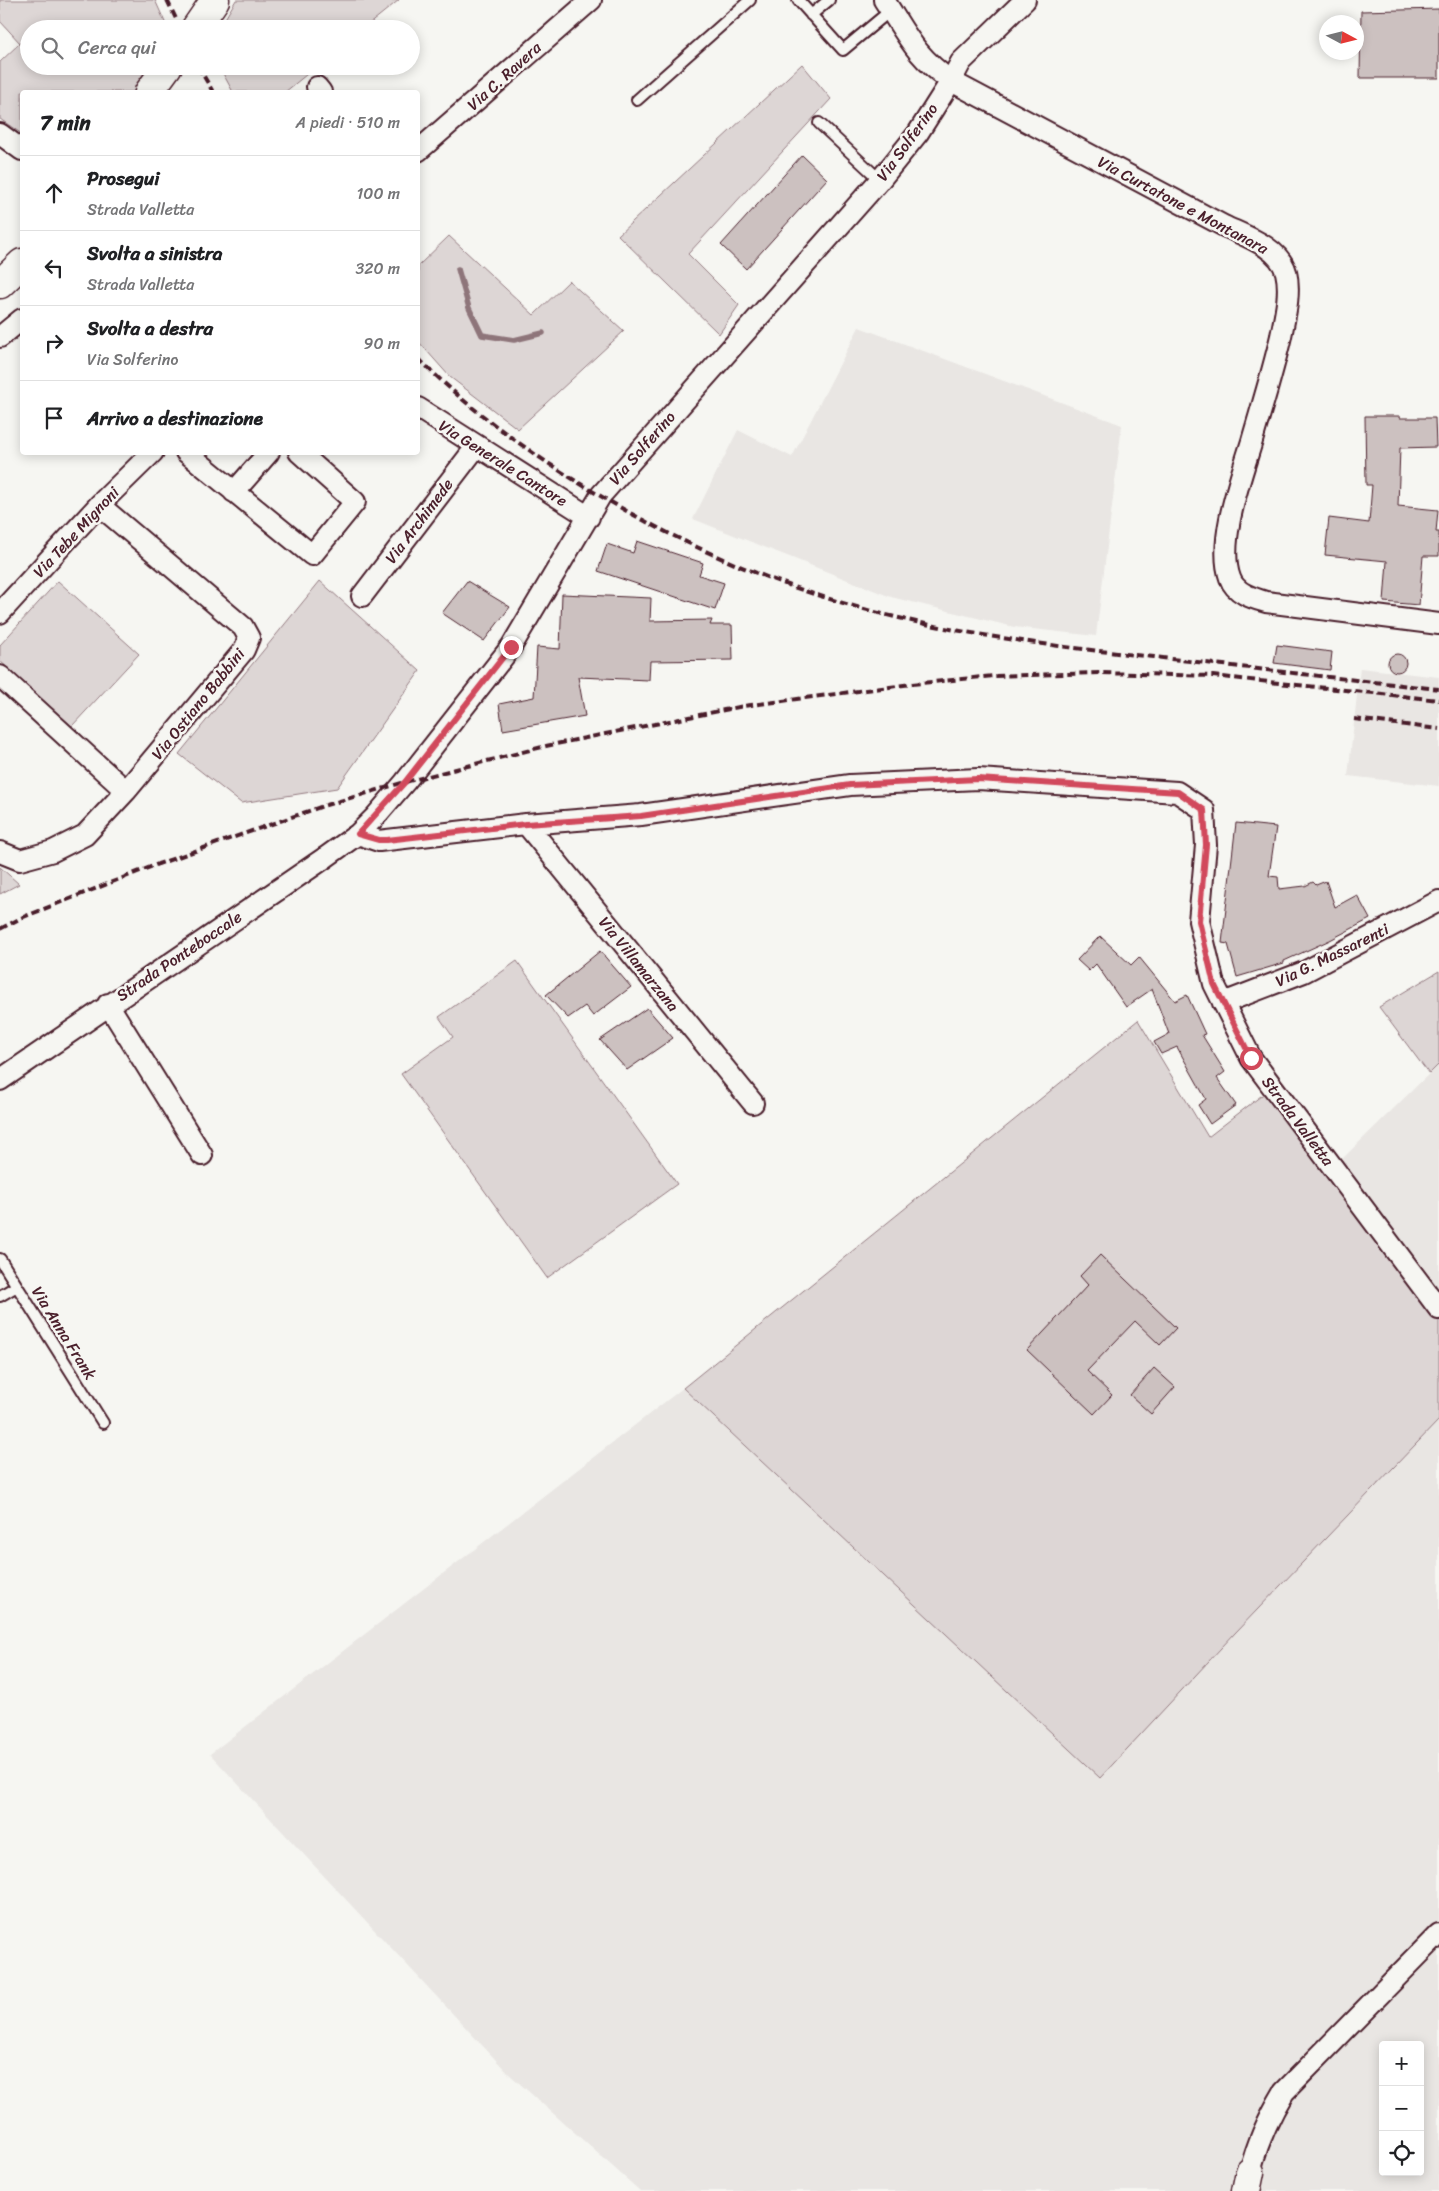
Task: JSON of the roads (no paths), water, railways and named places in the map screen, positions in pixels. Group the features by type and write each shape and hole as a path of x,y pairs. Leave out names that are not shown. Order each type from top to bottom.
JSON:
{"street":[{"path":"202,20 216,0"},
{"name":"Via C. Ravera","path":"420,151 590,0"},
{"name":"Via Solferino","path":"358,834 405,782 511,647 589,517 600,495 880,180 918,133 961,62 1025,0"},
{"name":"Via Curtatone e Montanara","path":"888,5 912,46 932,68 951,81 1260,244 1276,256 1286,271 1288,291 1286,314 1275,360 1237,493 1228,533 1227,560 1230,579 1238,590 1252,598 1266,602 1439,624"},
{"path":"150,90 161,75"},
{"path":"0,134 20,149"},
{"path":"0,284 20,265"},
{"path":"0,337 20,321"},
{"name":"Via Generale Cantore","path":"420,409 476,447 589,517"},
{"name":"Via Archimede","path":"362,596 476,447"},
{"name":"Via Tebe Mignoni","path":"0,613 149,455"},
{"path":"190,455 312,555 355,502 303,455"},
{"path":"234,492 266,455"},
{"name":"Via Ostiano Babbini","path":"99,506 243,627 249,638 244,650 126,791"},
{"path":"0,676 126,791 85,836 52,851 20,860 0,852"},
{"name":"Strada Valletta","path":"358,834 379,840 387,840 526,824 641,816 850,785 978,779 1178,792 1204,810 1206,845 1199,921 1214,984 1223,1003 1251,1058 1439,1309"},
{"name":"Via Villamarzana","path":"526,824 753,1103"},
{"name":"Strada Ponteboccale","path":"0,1080 358,834"},
{"name":"Via G. Massarenti","path":"1223,1003 1304,972 1439,902"},
{"path":"108,1004 202,1155"},
{"path":"1249,2185 1257,2145 1273,2110 1284,2092 1439,1934"}],"lane":[{"path":"637,100 750,0"},
{"path":"798,0 843,50 888,5"},
{"path":"811,16 829,0"},
{"path":"819,123 880,180"},
{"name":"Via Anna Frank","path":"0,1259 103,1423"},
{"path":"0,1296 17,1286"}],"waterway":[{"path":"458,269 469,308 482,335 514,340 543,333"}],"railway":[{"path":"167,0 177,20"},
{"path":"203,75 212,90"},
{"path":"420,360 462,399 504,432 549,464 597,494 646,522 696,547 799,589 887,615 1000,638 1439,689"},
{"path":"0,929 21,918 158,864 323,806 405,782 546,746 744,706 912,684 993,676 1100,673 1213,676 1439,700"},
{"path":"1354,719 1439,729"}]}
